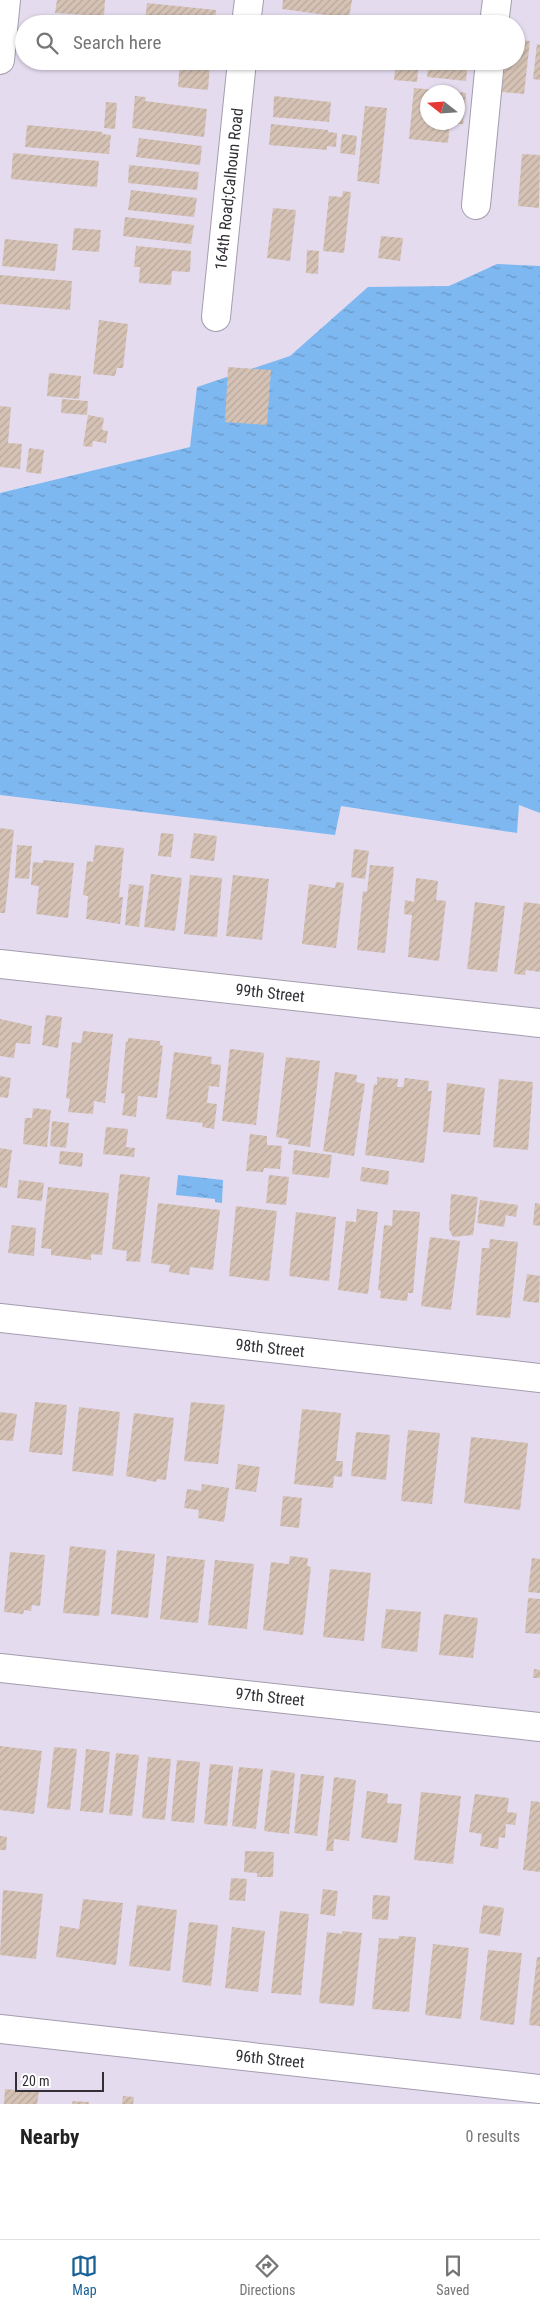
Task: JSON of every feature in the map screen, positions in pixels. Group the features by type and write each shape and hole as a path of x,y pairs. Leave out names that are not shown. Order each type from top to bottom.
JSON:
{"street":[{"path":"0,60 6,0"},
{"path":"247,15 249,0"},
{"path":"495,15 497,0"},
{"name":"164th Road;Calhoun Road","path":"216,317 241,70"},
{"path":"476,205 489,70"},
{"name":"99th Street","path":"0,964 540,1023"},
{"name":"98th Street","path":"0,1318 540,1378"},
{"name":"97th Street","path":"0,1668 540,1727"},
{"name":"96th Street","path":"0,2029 540,2089"}],"water":[{"path":"497,264 540,266 540,813 519,805 517,833 341,806 335,835 0,795 0,493 190,447 197,387 290,356 368,287 449,286"},
{"path":"178,1175 223,1180 222,1203 215,1202 215,1199 176,1195"}],"building":[{"path":"57,0 105,0 104,15 55,13"},
{"path":"283,0 352,0 350,15 327,15 282,9"},
{"path":"147,3 216,10 216,15 146,15"},
{"path":"525,41 530,41 524,94 502,92 504,70 525,70"},
{"path":"537,44 540,45 540,80 533,79"},
{"path":"179,70 210,70 208,90 178,87"},
{"path":"395,70 418,70 417,82 394,80"},
{"path":"428,70 467,70 466,81 427,77"},
{"path":"414,88 420,89 420,130 449,130 448,143 409,139"},
{"path":"135,96 146,97 145,101 207,109 204,137 132,128"},
{"path":"274,96 331,102 329,122 273,117"},
{"path":"106,102 117,103 115,129 104,128"},
{"path":"365,106 387,108 379,184 357,181"},
{"path":"271,124 328,130 328,132 337,133 336,147 327,146 327,150 269,145"},
{"path":"27,125 103,132 102,134 111,135 109,154 25,147"},
{"path":"342,134 357,136 355,155 340,153"},
{"path":"139,138 202,146 200,165 136,157"},
{"path":"13,153 99,161 97,187 11,179"},
{"path":"522,154 540,155 539,208 518,206"},
{"path":"129,165 199,172 197,190 128,183"},
{"path":"131,190 197,198 194,217 128,210"},
{"path":"343,191 351,192 344,253 323,251 329,196 342,197"},
{"path":"273,208 296,210 290,261 267,258"},
{"path":"125,217 194,225 191,244 123,236"},
{"path":"74,228 101,230 99,252 72,250"},
{"path":"381,236 403,238 400,261 378,258"},
{"path":"5,239 58,244 55,271 2,266"},
{"path":"136,246 191,251 190,272 172,271 171,285 139,283 140,267 134,267"},
{"path":"307,250 319,251 318,274 306,273"},
{"path":"0,275 72,281 70,310 0,304"},
{"path":"99,320 128,324 123,368 117,368 115,376 93,374"},
{"path":"228,367 271,370 267,425 225,422"},
{"path":"49,373 81,376 79,399 47,396"},
{"path":"62,399 88,401 87,415 61,413"},
{"path":"0,406 11,407 8,443 22,444 20,469 0,467"},
{"path":"88,415 104,418 102,430 108,431 106,443 93,441 92,447 83,446"},
{"path":"29,448 44,450 41,474 26,472"},
{"path":"0,828 14,830 5,913 0,913"},
{"path":"161,833 174,834 171,857 158,856"},
{"path":"194,833 217,836 214,861 190,858"},
{"path":"17,845 32,846 29,879 15,878"},
{"path":"95,845 124,848 119,897 123,897 120,924 86,919 88,896 83,895 87,861 93,862"},
{"path":"354,849 369,851 365,879 351,877"},
{"path":"43,860 74,863 68,918 36,914 39,886 31,885 33,862 43,863"},
{"path":"370,865 394,867 385,953 357,950 363,891 367,892"},
{"path":"151,874 182,878 175,931 144,927"},
{"path":"190,875 222,878 217,937 184,934"},
{"path":"233,875 269,879 262,940 226,936"},
{"path":"416,878 438,881 436,900 446,901 439,961 408,957 412,915 404,914 405,900 414,902"},
{"path":"336,882 344,883 336,948 302,944 309,884 335,888"},
{"path":"129,884 144,886 139,927 125,925"},
{"path":"475,902 505,906 497,972 467,969"},
{"path":"524,902 540,904 540,972 526,970 525,975 514,974"},
{"path":"46,1015 62,1017 58,1048 42,1045"},
{"path":"0,1019 32,1026 30,1044 16,1043 14,1058 0,1056"},
{"path":"83,1031 113,1034 105,1103 94,1101 93,1114 68,1112 70,1099 66,1098 72,1042 81,1043"},
{"path":"128,1038 160,1041 160,1045 163,1046 157,1098 138,1096 136,1117 122,1115 125,1094 121,1093 126,1041 128,1042"},
{"path":"230,1049 264,1053 256,1125 222,1121"},
{"path":"174,1052 212,1057 211,1064 221,1065 219,1087 209,1086 207,1103 217,1104 214,1129 202,1127 203,1123 166,1119"},
{"path":"286,1057 320,1061 310,1147 288,1144 289,1139 276,1137"},
{"path":"335,1072 357,1075 356,1082 365,1084 354,1156 323,1151"},
{"path":"0,1076 11,1078 8,1098 0,1097"},
{"path":"377,1077 398,1079 397,1087 403,1087 405,1078 429,1081 428,1091 432,1091 424,1163 365,1155 374,1084 377,1085"},
{"path":"499,1079 533,1082 528,1150 493,1147"},
{"path":"447,1083 485,1088 480,1135 443,1132"},
{"path":"33,1108 51,1110 47,1147 23,1144 25,1118 32,1118"},
{"path":"52,1121 69,1123 66,1148 50,1146"},
{"path":"106,1127 128,1129 126,1147 135,1148 134,1157 103,1154"},
{"path":"250,1134 267,1136 267,1145 282,1146 280,1169 264,1168 263,1172 246,1171"},
{"path":"0,1148 12,1150 7,1188 0,1187"},
{"path":"294,1150 332,1155 329,1178 292,1174"},
{"path":"60,1151 83,1153 82,1167 59,1164"},
{"path":"362,1167 389,1171 388,1185 360,1181"},
{"path":"120,1174 150,1177 140,1262 126,1261 127,1251 112,1249"},
{"path":"269,1175 289,1177 286,1205 266,1203"},
{"path":"19,1180 44,1183 42,1201 17,1198"},
{"path":"48,1187 109,1193 102,1255 91,1254 91,1260 51,1255 51,1249 41,1248"},
{"path":"451,1194 478,1197 473,1235 453,1237 449,1229"},
{"path":"480,1200 518,1205 516,1217 506,1215 504,1227 477,1223"},
{"path":"158,1203 220,1210 213,1270 190,1267 189,1275 169,1272 170,1265 151,1263"},
{"path":"535,1203 540,1204 540,1226 533,1225"},
{"path":"236,1206 277,1211 269,1281 229,1276"},
{"path":"357,1209 378,1212 368,1294 338,1290 346,1221 356,1222"},
{"path":"393,1210 420,1212 413,1293 408,1293 407,1301 380,1298 381,1291 378,1290 384,1225 392,1226"},
{"path":"296,1212 336,1217 329,1281 289,1276"},
{"path":"12,1225 36,1228 34,1256 8,1253"},
{"path":"430,1237 460,1241 451,1310 421,1306"},
{"path":"490,1239 518,1242 510,1318 476,1315 482,1248 489,1248"},
{"path":"527,1274 540,1276 539,1303 523,1301"},
{"path":"35,1402 67,1405 62,1455 29,1452"},
{"path":"191,1402 225,1405 218,1464 184,1461"},
{"path":"79,1407 120,1412 113,1476 72,1471"},
{"path":"302,1409 341,1413 336,1461 343,1461 342,1477 334,1476 333,1488 294,1484"},
{"path":"0,1412 17,1414 13,1441 0,1440"},
{"path":"134,1413 174,1418 166,1480 157,1479 156,1482 126,1476"},
{"path":"408,1430 440,1433 432,1504 401,1501"},
{"path":"356,1432 390,1435 386,1480 351,1476"},
{"path":"471,1437 528,1443 520,1510 464,1503"},
{"path":"238,1464 260,1467 256,1492 235,1489"},
{"path":"202,1484 229,1488 224,1522 198,1518 199,1510 184,1508 187,1489 201,1491"},
{"path":"283,1496 302,1498 299,1528 280,1526"},
{"path":"70,1546 106,1550 99,1616 63,1613"},
{"path":"117,1550 155,1554 148,1618 111,1614"},
{"path":"10,1552 45,1555 40,1606 32,1605 31,1611 24,1610 23,1614 4,1612"},
{"path":"167,1556 205,1560 198,1623 160,1619"},
{"path":"290,1556 308,1558 307,1566 311,1567 303,1635 263,1630 271,1562 289,1564"},
{"path":"532,1558 540,1559 540,1593 528,1592"},
{"path":"215,1560 254,1564 247,1629 208,1625"},
{"path":"330,1569 371,1573 364,1641 323,1637"},
{"path":"528,1598 540,1599 540,1634 525,1633"},
{"path":"386,1609 421,1612 417,1652 381,1648"},
{"path":"444,1614 478,1618 473,1658 439,1655"},
{"path":"534,1669 540,1670 540,1678 533,1678"},
{"path":"0,1746 42,1751 34,1814 0,1810"},
{"path":"54,1747 77,1749 70,1810 47,1808"},
{"path":"86,1749 110,1752 103,1813 80,1811"},
{"path":"116,1753 139,1755 132,1816 109,1814"},
{"path":"148,1757 171,1759 165,1820 142,1818"},
{"path":"177,1760 200,1762 194,1823 171,1821"},
{"path":"210,1764 233,1766 227,1826 204,1824"},
{"path":"239,1767 263,1769 256,1829 232,1826"},
{"path":"271,1770 295,1773 289,1834 264,1831"},
{"path":"301,1774 324,1776 317,1836 294,1833"},
{"path":"334,1777 356,1780 349,1841 334,1839 333,1851 326,1851"},
{"path":"367,1791 388,1794 387,1803 402,1804 397,1843 361,1838"},
{"path":"421,1792 461,1796 453,1864 414,1860"},
{"path":"475,1794 509,1798 507,1812 517,1813 515,1825 506,1824 505,1838 499,1837 498,1849 480,1846 482,1834 469,1832"},
{"path":"531,1801 540,1802 540,1872 523,1870"},
{"path":"0,1836 7,1837 6,1850 0,1850"},
{"path":"245,1851 274,1852 273,1877 257,1877 257,1873 244,1872"},
{"path":"231,1878 247,1879 245,1901 229,1900"},
{"path":"323,1889 338,1891 335,1916 320,1914"},
{"path":"3,1890 43,1894 36,1959 0,1955"},
{"path":"373,1895 390,1896 388,1920 372,1919"},
{"path":"83,1899 123,1903 116,1965 56,1957 60,1926 79,1929"},
{"path":"137,1905 177,1910 170,1971 129,1966"},
{"path":"483,1905 504,1908 500,1936 479,1933"},
{"path":"280,1911 309,1914 301,1995 271,1993"},
{"path":"189,1922 218,1925 211,1986 182,1982"},
{"path":"232,1927 265,1931 258,1992 225,1988"},
{"path":"342,1931 362,1933 354,2006 319,2003 327,1932 342,1934"},
{"path":"399,1936 416,1937 409,2012 372,2009 379,1938 398,1939"},
{"path":"433,1944 469,1948 461,2019 425,2015"},
{"path":"488,1950 522,1953 514,2025 480,2020"},
{"path":"537,1957 540,1957 540,2026 529,2025"},
{"path":"5,2089 39,2092 37,2104 4,2104"},
{"path":"123,2096 134,2097 133,2104 122,2104"},
{"path":"73,2101 89,2102 89,2104 72,2104"}]}
